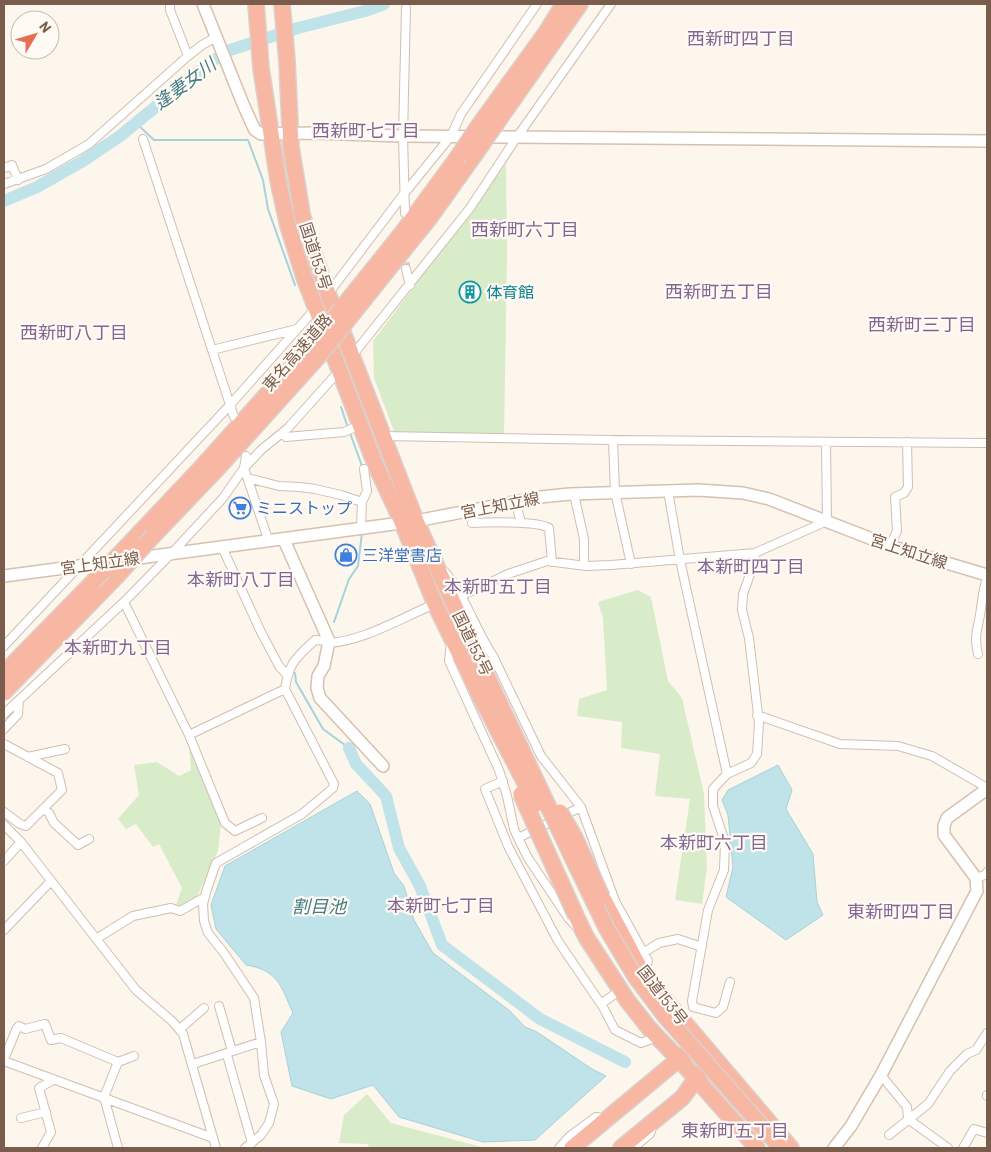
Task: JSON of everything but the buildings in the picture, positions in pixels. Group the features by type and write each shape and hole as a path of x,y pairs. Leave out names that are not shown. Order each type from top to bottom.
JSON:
{"highway":[{"name":"国道153号","path":"256,4 261,68 288,226 315,309 375,464 435,561 482,683 580,895 627,981 659,1021 770,1148"},
{"name":"国道153号","path":"282,4 287,60 290,134 302,214 328,294 383,436 435,604 452,640 482,683 607,929 635,976 665,1016 782,1144"},
{"name":"東名高速道路","path":"343,316 431,216 473,158 489,122 564,4"},
{"name":"東名高速道路","path":"4,692 118,576 217,469 343,316 457,158 489,122 580,4"},
{"name":"東名高速道路","path":"4,673 316,350"},
{"path":"757,1148 679,1059 657,1037 620,990 586,937 477,699 482,683 501,696 537,772 574,836 604,900 643,974 700,1041 782,1144 791,1148"},
{"path":"572,1148 700,1041"},
{"path":"621,1148 682,1098 696,1078 716,1061"},
{"path":"682,1098 690,1094 703,1093 711,1097"}],"street":[{"path":"170,4 170,10 188,56"},
{"path":"203,4 252,124 255,130 261,134 987,141"},
{"path":"328,294 403,194 451,136 461,114 537,4"},
{"path":"352,356 470,208 517,137 612,4"},
{"path":"405,212 403,194 403,136 406,8"},
{"path":"4,184 46,169 89,144 188,56 217,38"},
{"path":"143,139 234,417"},
{"path":"4,168 12,165 18,180"},
{"path":"406,269 410,285"},
{"path":"4,646 230,405 315,309"},
{"path":"212,350 297,329"},
{"path":"4,714 124,602 172,553 223,498 244,468 261,450 282,433 339,371"},
{"path":"282,433 286,437 333,433 344,432 360,426"},
{"path":"383,436 987,443"},
{"path":"613,440 615,492 631,564"},
{"path":"461,596 521,569 547,561 584,565 631,564 755,553 827,521 826,442"},
{"path":"890,546 897,531 895,497 904,493 908,487 907,442"},
{"path":"246,456 244,468 269,542"},
{"path":"360,528 362,502 367,491 364,469"},
{"path":"248,478 279,486 300,487 341,495 362,502"},
{"name":"宮上知立線","path":"4,576 284,540 409,521 516,503 540,497 615,492 698,490 743,493 769,499 890,546 987,576"},
{"path":"668,491 680,560 727,774"},
{"path":"574,494 584,539 584,565"},
{"path":"516,503 521,523"},
{"path":"472,523 544,525 549,528 552,562"},
{"path":"284,540 329,642 324,666 318,676 317,688 320,698 383,766"},
{"path":"222,547 260,630 279,666 287,675"},
{"path":"730,982 723,1008 716,1013 693,1007 692,1001 708,910 724,870 725,842 713,806 713,789 727,774 751,763 757,754 759,739 749,638 742,610 743,594 754,563 755,553"},
{"path":"435,561 453,581 541,756 581,807 615,902 648,961 643,974"},
{"path":"978,654 975,634 981,609 982,592 987,576"},
{"path":"124,602 189,736 226,823 235,831 262,818"},
{"path":"245,1148 262,1135 269,1123 274,1104 264,1075 262,1042 254,998 224,952 208,933 204,921 203,904 213,869 220,860 302,814 333,788 334,784 285,689 287,675 296,658 315,640 342,642 372,632 435,604"},
{"path":"452,640 449,661 503,781 514,829 518,838 528,858 569,919 586,937"},
{"path":"189,736 285,689"},
{"path":"4,729 18,714 19,700"},
{"path":"757,716 840,744 898,746 932,756 987,788 948,818 943,831 976,878 977,891 881,1075 851,1126 834,1148"},
{"path":"4,744 58,773 62,790 26,826 4,812"},
{"path":"28,757 65,749"},
{"path":"503,781 485,789 508,846 558,941 601,1004 615,1030 641,1043 657,1037"},
{"path":"518,838 581,807"},
{"path":"43,809 49,813 54,822 78,845 89,839"},
{"path":"4,825 21,842 136,990 180,1029 187,1044 216,1148"},
{"path":"4,861 21,842"},
{"path":"976,878 985,875 987,872"},
{"path":"4,930 52,881"},
{"path":"96,938 133,916 171,908 180,911 205,897"},
{"path":"644,953 659,943 678,939 702,947"},
{"path":"601,1004 620,990"},
{"path":"218,1006 252,1143"},
{"path":"180,1029 204,1008"},
{"path":"134,1056 118,1062 61,1038 51,1040 46,1024 25,1029 19,1026 16,1028 4,1060 53,1080 213,1138"},
{"path":"889,1135 928,1104 950,1071 967,1054 976,1050 985,1042 987,1033"},
{"path":"4,1036 12,1039"},
{"path":"193,1064 262,1042"},
{"path":"118,1062 104,1098 118,1148"},
{"path":"881,1075 907,1107 908,1119 948,1148"},
{"path":"42,1148 51,1132 39,1088 53,1080"},
{"path":"21,1118 46,1112"},
{"path":"559,1148 570,1136 596,1117 610,1116"},
{"path":"633,1148 650,1134 653,1122"},
{"path":"963,1148 974,1130 987,1133"}],"green space":[{"path":"506,164 507,256 504,435 395,434 374,378 373,341"},
{"path":"638,590 651,597 668,681 682,698 704,794 707,867 702,904 675,900 690,799 655,796 660,754 621,748 622,722 577,716 579,699 607,690 603,618 598,602"},
{"path":"189,746 221,823 218,851 194,903 175,908 182,888 159,844 153,847 136,824 126,829 118,819 139,795 134,765 157,762 179,776 191,770"},
{"path":"367,1094 391,1123 485,1148 369,1148 368,1144 339,1143 344,1115"}],"water":[{"path":"778,765 792,790 786,809 813,854 817,902 823,915 786,940 726,897 733,867 728,815 722,800 728,790"},
{"name":"割目池","path":"357,791 370,804 394,873 404,886 414,920 433,953 510,1011 525,1027 537,1032 592,1069 606,1076 535,1140 483,1142 399,1117 373,1085 331,1099 292,1086 281,1032 293,1013 285,995 272,975 257,967 246,965 216,929 211,905 225,866"}],"waterway":[{"name":"逢妻女川","path":"4,201 37,187 83,161 120,136 208,64 230,50 298,28 365,11 384,4"},
{"path":"136,123 154,140 248,140 263,180 268,209 295,285"},
{"path":"341,407 348,428"},
{"path":"350,433 362,466"},
{"path":"334,622 349,579 358,566 362,533"},
{"path":"295,673 296,682 323,729 349,748"},
{"name":"割目池","path":"349,748 356,764 386,796 399,848 420,886 442,945 540,1019 625,1062"},
{"name":"割目池","path":"625,1062 628,1065"}],"tunnel":[{"path":"406,250 406,269"}],"place":[{"name":"体育館","path":"470,292"},
{"name":"ミニストップ","path":"240,508"},
{"name":"三洋堂書店","path":"346,555"}],"district":[{"name":"西新町四丁目","path":"741,39"},
{"name":"西新町七丁目","path":"366,131"},
{"name":"西新町六丁目","path":"525,230"},
{"name":"西新町五丁目","path":"719,292"},
{"name":"西新町三丁目","path":"922,325"},
{"name":"西新町八丁目","path":"74,333"},
{"name":"本新町四丁目","path":"751,567"},
{"name":"本新町八丁目","path":"241,580"},
{"name":"本新町五丁目","path":"498,587"},
{"name":"本新町九丁目","path":"118,648"},
{"name":"本新町六丁目","path":"714,843"},
{"name":"本新町七丁目","path":"441,906"},
{"name":"東新町四丁目","path":"901,912"},
{"name":"東新町五丁目","path":"735,1131"}]}
